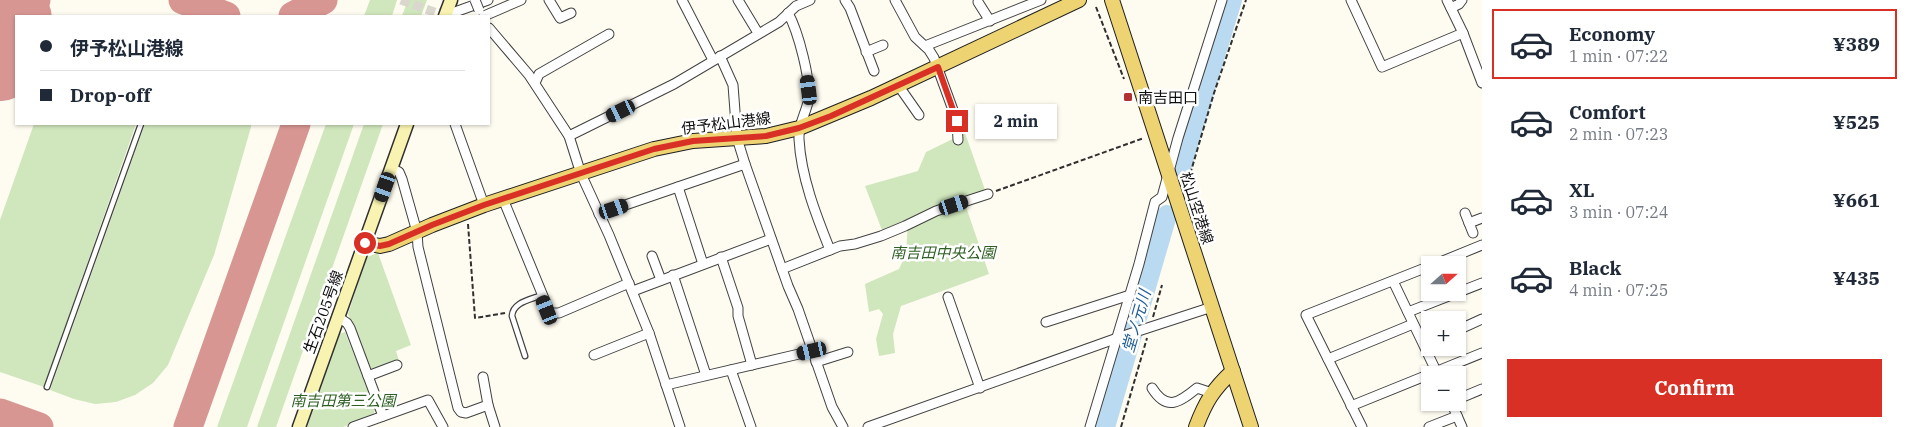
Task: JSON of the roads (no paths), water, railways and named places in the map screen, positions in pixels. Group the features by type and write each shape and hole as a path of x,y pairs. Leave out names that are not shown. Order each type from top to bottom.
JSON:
{"main road":[{"name":"伊予松山港線","path":"365,243 380,246 467,211 654,149 693,141 766,136 799,128 831,116 1079,0"},
{"name":"松山空港線","path":"1112,0 1251,427"},
{"path":"1196,427 1205,402 1233,371"}],"street":[{"path":"475,0 481,14 520,0"},
{"path":"450,9 488,0"},
{"path":"549,0 560,18 571,13"},
{"path":"682,0 717,58 735,93 737,138 745,164 832,408 843,427"},
{"path":"738,0 758,33"},
{"path":"569,136 674,84 778,22 796,6 810,0"},
{"path":"845,0 874,71"},
{"path":"895,0 915,37 925,46 938,67 957,121 958,140"},
{"path":"925,46 1041,0"},
{"path":"1090,427 1119,337 1155,202 1162,198 1168,172 1222,0"},
{"path":"1351,0 1382,67 1464,33"},
{"path":"1462,0 1459,4 1449,4 1464,33 1482,83"},
{"path":"978,2 990,21"},
{"path":"788,13 795,27 809,90 808,101 799,128 799,140 808,189 815,213 830,250"},
{"path":"490,29 535,83 569,136 581,174 631,287 649,334 680,427"},
{"path":"535,83 539,74 609,34"},
{"path":"866,52 882,45"},
{"path":"898,85 919,115"},
{"name":"生石205号線","path":"299,427 407,125"},
{"path":"455,125 484,205"},
{"path":"598,214 745,164"},
{"path":"391,168 399,172 402,179 417,232 418,247 458,408 461,412 466,413 488,405"},
{"path":"678,187 703,264"},
{"path":"782,269 830,250 881,236 936,210 988,194"},
{"path":"503,199 547,310 554,314 631,287 673,276 771,239"},
{"path":"1465,213 1473,233"},
{"path":"1469,223 1482,218"},
{"path":"1455,256 1482,245"},
{"path":"652,256 661,280"},
{"path":"721,258 738,308 738,316 752,365"},
{"path":"1362,427 1306,315 1421,270"},
{"path":"673,276 706,375"},
{"path":"1393,281 1413,324 1421,335"},
{"path":"1408,312 1482,283"},
{"path":"1046,322 1130,295"},
{"path":"948,297 980,388"},
{"path":"868,427 1119,337 1212,307"},
{"path":"338,317 347,323 350,328 383,416"},
{"path":"1466,326 1482,319"},
{"path":"1328,359 1413,324"},
{"path":"594,355 649,334"},
{"path":"666,385 812,351"},
{"path":"816,362 848,352"},
{"path":"1454,366 1482,353"},
{"path":"368,376 397,365"},
{"path":"731,370 751,427"},
{"path":"483,377 488,405 495,427"},
{"path":"1352,406 1421,380"},
{"path":"1152,388 1161,399 1169,403 1176,403 1182,400 1197,388 1212,393"},
{"path":"1466,396 1482,389"},
{"path":"354,427 428,400 443,427"},
{"path":"1455,411 1462,427"},
{"path":"1429,427 1457,416"}],"lane":[{"path":"47,387 141,125"},
{"path":"525,356 512,311 516,305 542,295"}],"waterway":[{"name":"堂ノ元川","path":"1180,171 1232,0"},
{"name":"堂ノ元川","path":"1105,427 1167,215"}],"tunnel":[{"path":"401,0 437,13 451,12"}],"place":[{"name":"南吉田口","path":"1128,97"}],"park label":[{"name":"南吉田中央公園","path":"943,252"},
{"name":"南吉田第三公園","path":"343,400"}]}
